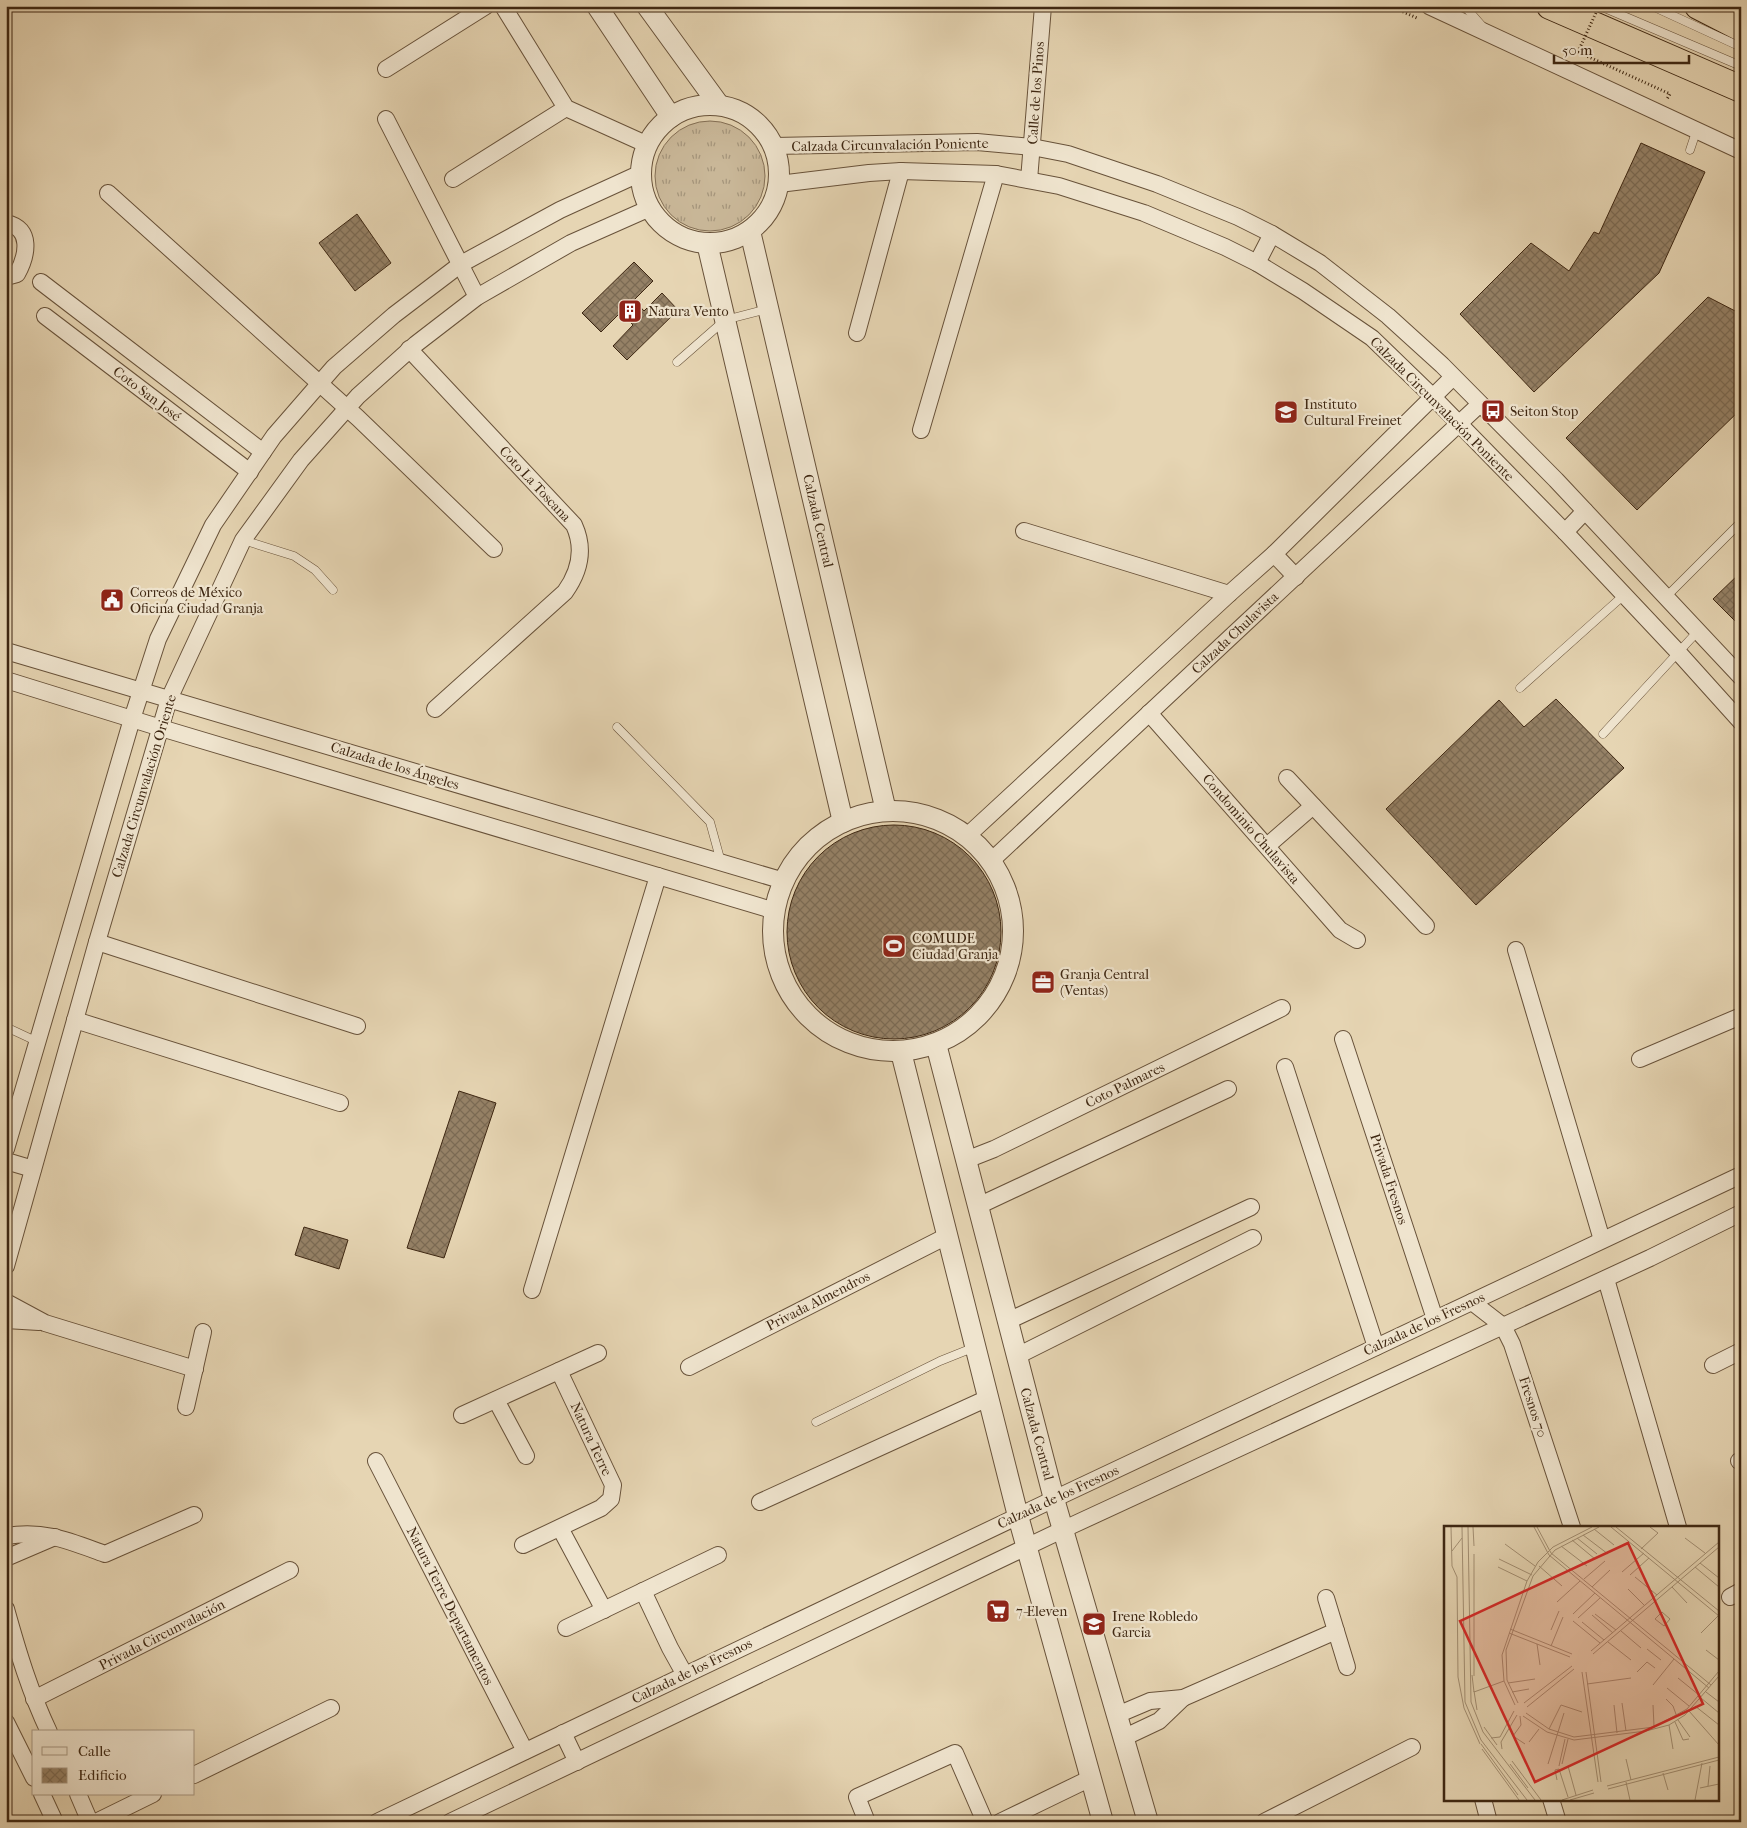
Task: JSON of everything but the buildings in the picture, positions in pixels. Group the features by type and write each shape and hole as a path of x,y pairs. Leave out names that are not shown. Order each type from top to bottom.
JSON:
{"highway":[{"path":"1542,6 1592,11"},
{"path":"1550,6 1592,11 1741,89"},
{"path":"1698,6 1741,28"}],"street":[{"path":"386,69 486,6"},
{"path":"503,6 566,108 648,145"},
{"path":"596,6 671,117"},
{"path":"646,6 719,106"},
{"name":"Calle de los Pinos","path":"1029,180 1043,6"},
{"path":"1428,6 1741,152"},
{"path":"702,106 719,106 742,112 760,126 774,146 779,165 779,184 774,202 764,218 750,231 730,241 707,244 685,239 665,226 650,208 644,191 641,173 648,145 658,130 671,117 702,106"},
{"path":"453,179 566,108"},
{"path":"386,118 477,297"},
{"name":"Calzada Circunvalación Poniente","path":"774,146 977,142 1032,147 1068,154 1156,184 1238,217 1272,234 1320,263 1388,316 1454,377 1741,677"},
{"path":"857,333 902,171"},
{"name":"Calzada Circunvalación Poniente","path":"779,184 902,171 996,174 1059,186 1144,213 1225,247 1257,263 1303,290 1372,338 1433,397 1565,532 1741,722"},
{"path":"6,1149 132,719 158,639 214,525 274,436 334,367 394,315 461,264 560,210 641,173"},
{"path":"921,430 996,174"},
{"path":"108,193 320,383 494,549"},
{"name":"Calzada Circunvalación Oriente","path":"6,1266 96,942 169,699 243,540 301,460 358,396 409,349 477,297 571,243 650,208"},
{"path":"6,223 13,224 22,230 26,238 22,265 17,274 6,277"},
{"name":"Calzada Central","path":"750,231 886,811"},
{"path":"1257,263 1272,234"},
{"path":"707,244 843,822"},
{"path":"41,282 264,452"},
{"name":"Coto San José","path":"45,316 250,472"},
{"name":"Coto La Toscana","path":"409,349 574,525 580,538 581,550 576,575 564,592 435,709"},
{"path":"967,836 1274,554 1454,377"},
{"name":"Calzada Chulavista","path":"990,861 1480,404"},
{"path":"1565,532 1585,512"},
{"path":"1024,531 1229,594"},
{"path":"1274,554 1296,577"},
{"name":"Calzada de los Ángeles","path":"6,651 784,881"},
{"path":"6,680 160,728 775,911"},
{"name":"Condominio Chulavista","path":"1149,713 1340,930 1357,940"},
{"path":"1287,778 1426,926"},
{"path":"1267,846 1313,806"},
{"path":"886,811 908,812 929,816 967,836 990,861 1002,882 1010,905 1013,929 1010,954 1004,977 992,998 976,1017 958,1032 936,1044 901,1052 870,1050 841,1040 815,1023 794,1000 780,973 774,942 775,911 784,881 795,862 808,846 824,833 843,822 864,815 886,811"},
{"path":"532,1290 658,876"},
{"path":"96,942 357,1026"},
{"path":"1516,950 1602,1240"},
{"name":"Coto Palmares","path":"966,1160 994,1149 1282,1008"},
{"path":"1640,1059 1741,1016"},
{"path":"75,1020 340,1103"},
{"name":"Privada Fresnos","path":"1343,1039 1435,1319"},
{"name":"Calzada Central","path":"936,1044 1062,1530 1148,1822"},
{"path":"901,1052 1018,1516 1103,1822"},
{"path":"1285,1067 1376,1347"},
{"path":"978,1206 1228,1089"},
{"path":"6,1161 33,1169"},
{"name":"Calzada de los Fresnos","path":"386,1820 525,1751 1018,1516 1741,1175"},
{"path":"1008,1321 1251,1206"},
{"path":"450,1822 1062,1530 1606,1279 1741,1213"},
{"name":"Privada Almendros","path":"689,1367 947,1236"},
{"path":"1016,1356 1253,1238"},
{"path":"1606,1279 1678,1526"},
{"path":"6,1302 45,1323 195,1370"},
{"name":"Fresnos 70","path":"1472,1302 1502,1326 1512,1344 1572,1526"},
{"path":"6,1320 45,1323"},
{"path":"186,1407 203,1332"},
{"path":"1713,1365 1741,1351"},
{"path":"462,1416 598,1353"},
{"name":"Natura Terre","path":"523,1545 601,1508 611,1499 613,1485 559,1371"},
{"path":"760,1502 988,1398"},
{"path":"496,1400 526,1456"},
{"name":"Natura Terre Departamentos","path":"376,1461 525,1751"},
{"path":"6,1536 23,1533 57,1537 105,1554 194,1515"},
{"path":"560,1528 604,1610"},
{"path":"6,1558 57,1537"},
{"path":"566,1628 718,1555"},
{"name":"Privada Circunvalación","path":"34,1699 290,1570"},
{"path":"643,1591 684,1675"},
{"path":"1326,1598 1347,1668"},
{"path":"6,1609 14,1668 34,1699 48,1730"},
{"path":"1117,1715 1150,1701 1183,1698 1336,1631"},
{"path":"1123,1738 1160,1721 1183,1698"},
{"path":"195,1775 331,1708"},
{"path":"6,1722 12,1746 32,1775"},
{"path":"563,1733 576,1762"},
{"path":"1264,1822 1412,1747"},
{"path":"867,1822 858,1797 954,1753 985,1822"},
{"path":"1000,1822 1090,1778"},
{"path":"43,1796 55,1822"},
{"path":"79,1796 90,1822"},
{"path":"96,1822 149,1796"},
{"path":"1483,1800 1489,1822"},
{"path":"1551,1800 1558,1822"}],"lane":[{"path":"1462,6 1468,10 1490,35"},
{"path":"1652,6 1741,47"},
{"path":"1592,11 1741,66"},
{"path":"1690,150 1696,132"},
{"path":"677,362 725,320 768,308"},
{"path":"1666,597 1741,522"},
{"path":"243,540 294,556 315,570 334,590"},
{"path":"1520,688 1624,595"},
{"path":"1603,734 1698,631"},
{"path":"617,727 710,822 721,862"},
{"path":"6,1027 38,1042"},
{"path":"816,1422 940,1361 975,1347"}],"path":[{"path":"1578,52 1592,11"}],"green space":[{"path":"710,121 731,125 749,137 761,155 765,176 761,197 749,215 731,227 710,231 689,227 671,215 659,197 655,176 659,155 671,137 689,125"}],"place":[{"name":"Natura Vento","path":"630,311"},
{"name":"Seiton Stop","path":"1493,411"},
{"name":"Instituto Cultural Freinet","path":"1286,412"},
{"name":"Correos de México Oficina Ciudad Granja","path":"112,600"},
{"name":"COMUDE Ciudad Granja","path":"894,946"},
{"name":"Granja Central (Ventas)","path":"1043,982"},
{"name":"7-Eleven","path":"998,1611"},
{"name":"Irene Robledo Garcia","path":"1094,1624"}]}
